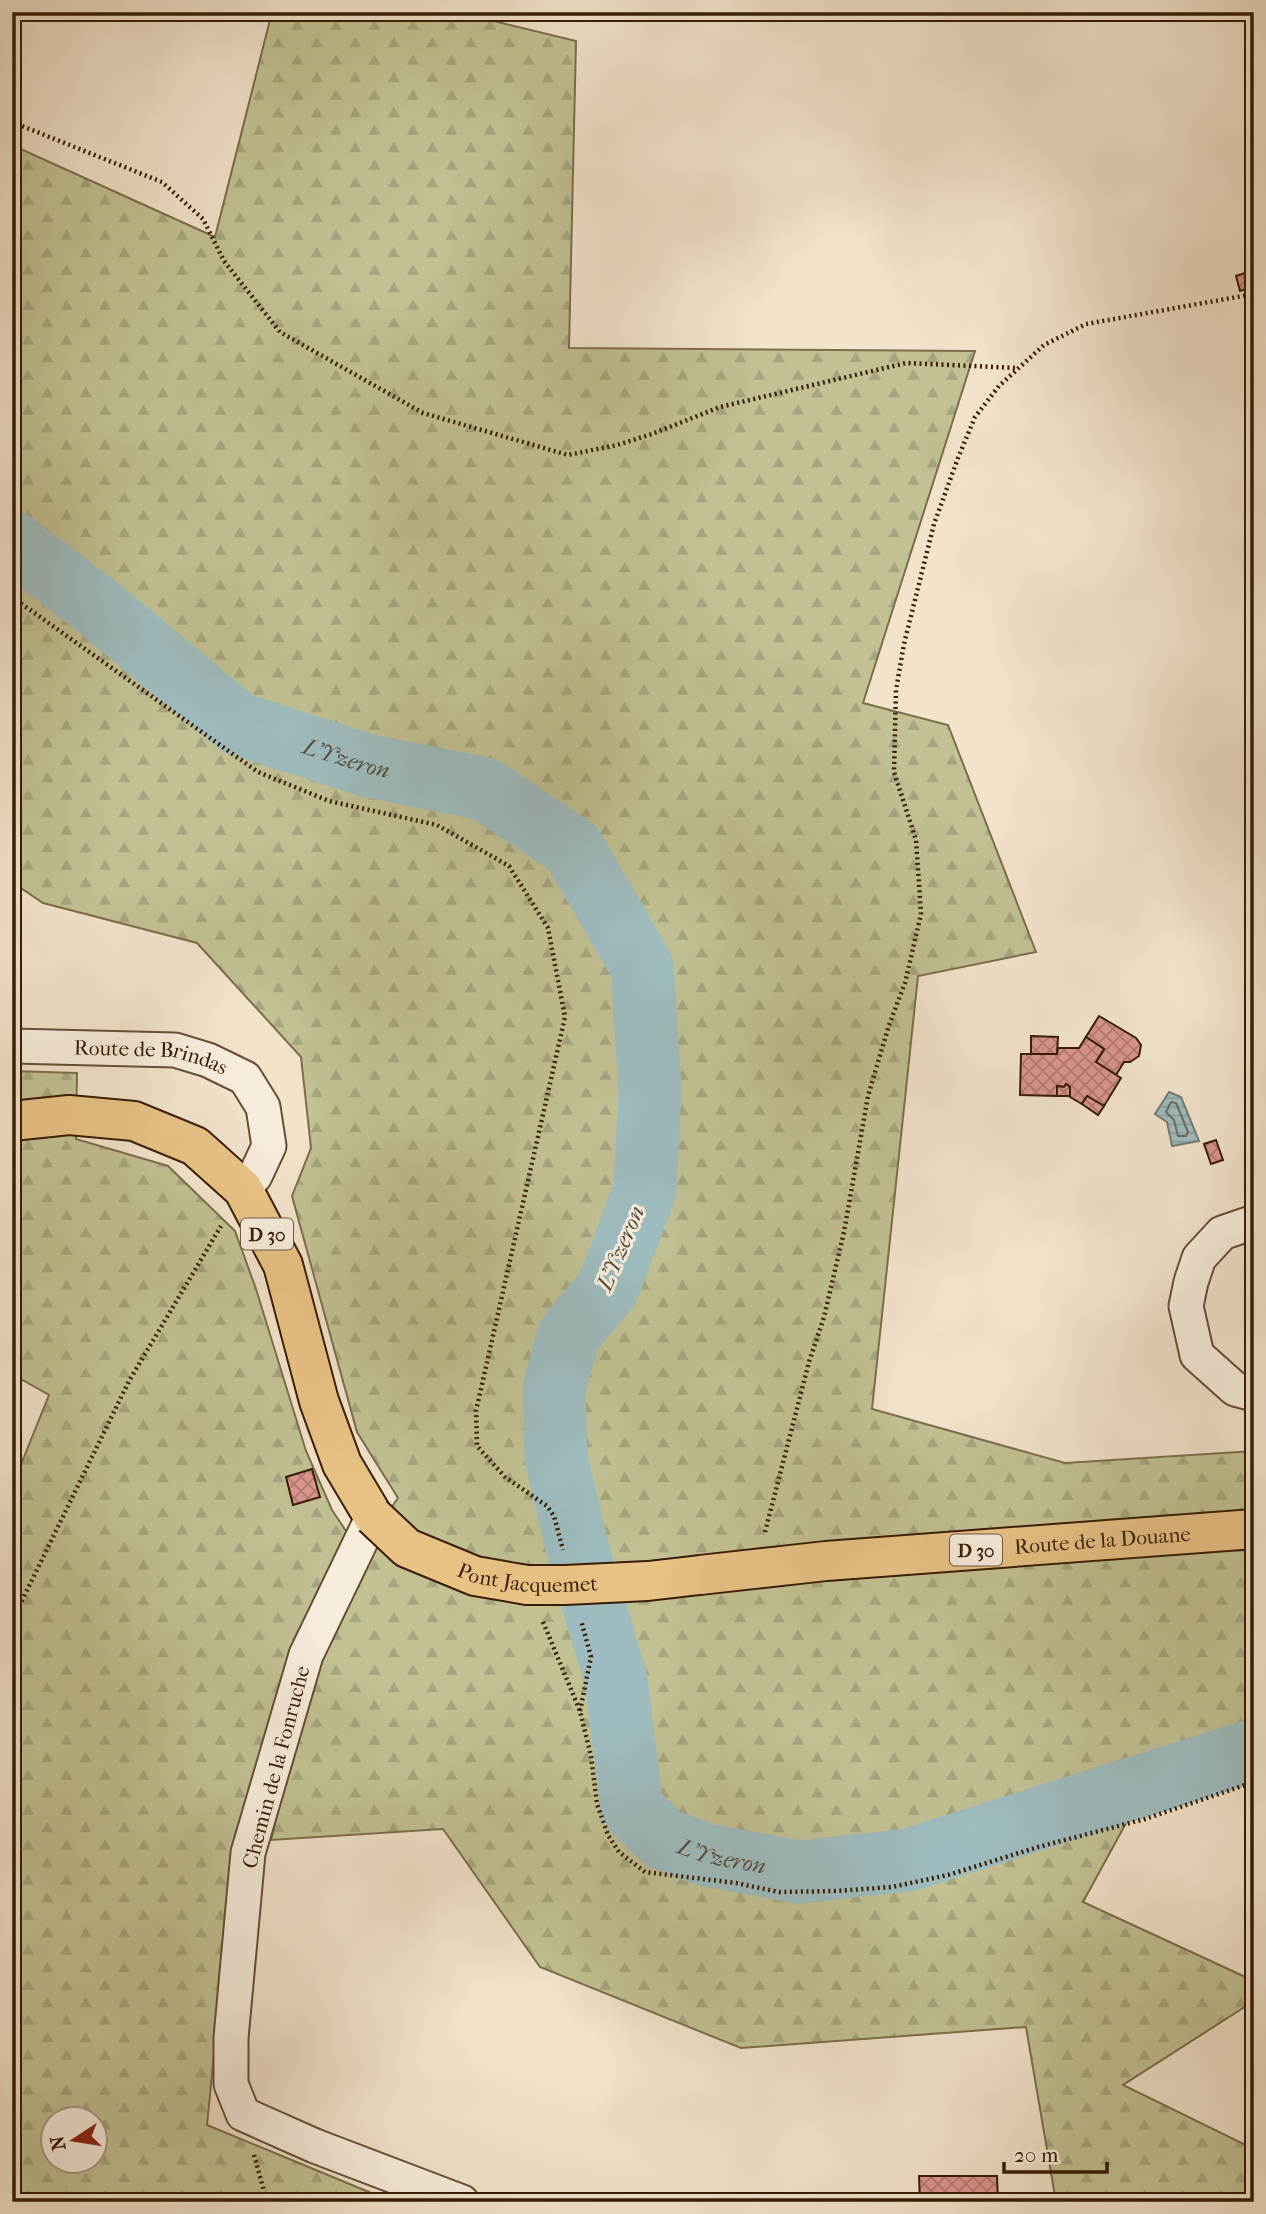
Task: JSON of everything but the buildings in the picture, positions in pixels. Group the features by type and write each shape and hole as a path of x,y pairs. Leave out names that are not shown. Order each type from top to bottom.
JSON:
{"main road":[{"name":"D 30","path":"12,1121 69,1115 134,1121 195,1146 243,1189 283,1265 319,1401 342,1464 373,1516"},
{"name":"Pont Jacquemet","path":"373,1516 407,1548 475,1576 527,1585 648,1581 699,1576"},
{"name":"Route de la Douane","path":"699,1576 826,1561 1254,1529"}],"street":[{"name":"Route de Brindas","path":"12,1046 175,1049 208,1060 245,1078 263,1107 269,1146 255,1176 243,1189"},
{"path":"1254,1222 1222,1233 1199,1258 1186,1306 1197,1355 1235,1389 1254,1394"},
{"name":"Chemin de la Fonruche","path":"373,1516 306,1655 247,1853 231,2038 231,2084 243,2114 315,2146 462,2202"}],"path":[{"path":"12,122 162,182 202,219 224,261 280,332 423,413 568,455 617,445 652,434 720,407 906,363 1018,368"},
{"path":"758,1568 763,1539 839,1256 869,1096 889,1025 905,983 921,914 916,840 894,772 896,690 904,644 934,524 958,458 975,417 999,386 1044,345 1086,324 1254,294"},
{"path":"12,597 258,772 329,801 436,825 509,866 548,928 565,1017 477,1411 477,1446 505,1477 547,1506 554,1516 564,1554"},
{"path":"12,1621 129,1381 243,1189"},
{"path":"545,1615 543,1623 580,1711 591,1756 597,1804 608,1835 619,1852 645,1872 736,1883 779,1892 892,1887 948,1875 1038,1847 1145,1819 1254,1782"},
{"path":"580,1711 591,1657 581,1618"}],"green space":[{"path":"272,12 457,12 576,41 569,348 975,351 863,703 948,725 1036,952 918,976 872,1409 1065,1463 1254,1451 1254,1769 1137,1803 1083,1902 1254,1981 1254,2001 1123,2085 1254,2149 1254,2202 1056,2202 1026,2027 741,2048 540,1967 443,1829 271,1840 314,1658 363,1549 398,1498 357,1432 292,1196 311,1148 301,1057 197,943 43,903 12,882 12,145 215,237"},
{"path":"12,1071 77,1073 76,1139 168,1166 235,1231 256,1289 306,1451 332,1510 354,1543 235,1840 207,2125 393,2202 12,2202 12,1487 49,1395 12,1374"}],"water":[{"path":"1169,1092 1181,1097 1199,1141 1172,1146 1167,1122 1155,1114"}],"waterway":[{"name":"L'Yzeron","path":"12,542 100,609 238,724 369,766 485,789 573,848 642,967 650,1089 645,1190 608,1288 568,1336 554,1389 556,1458 579,1555 616,1679 632,1809 663,1839 706,1855 799,1872 908,1860 1254,1750"}]}
